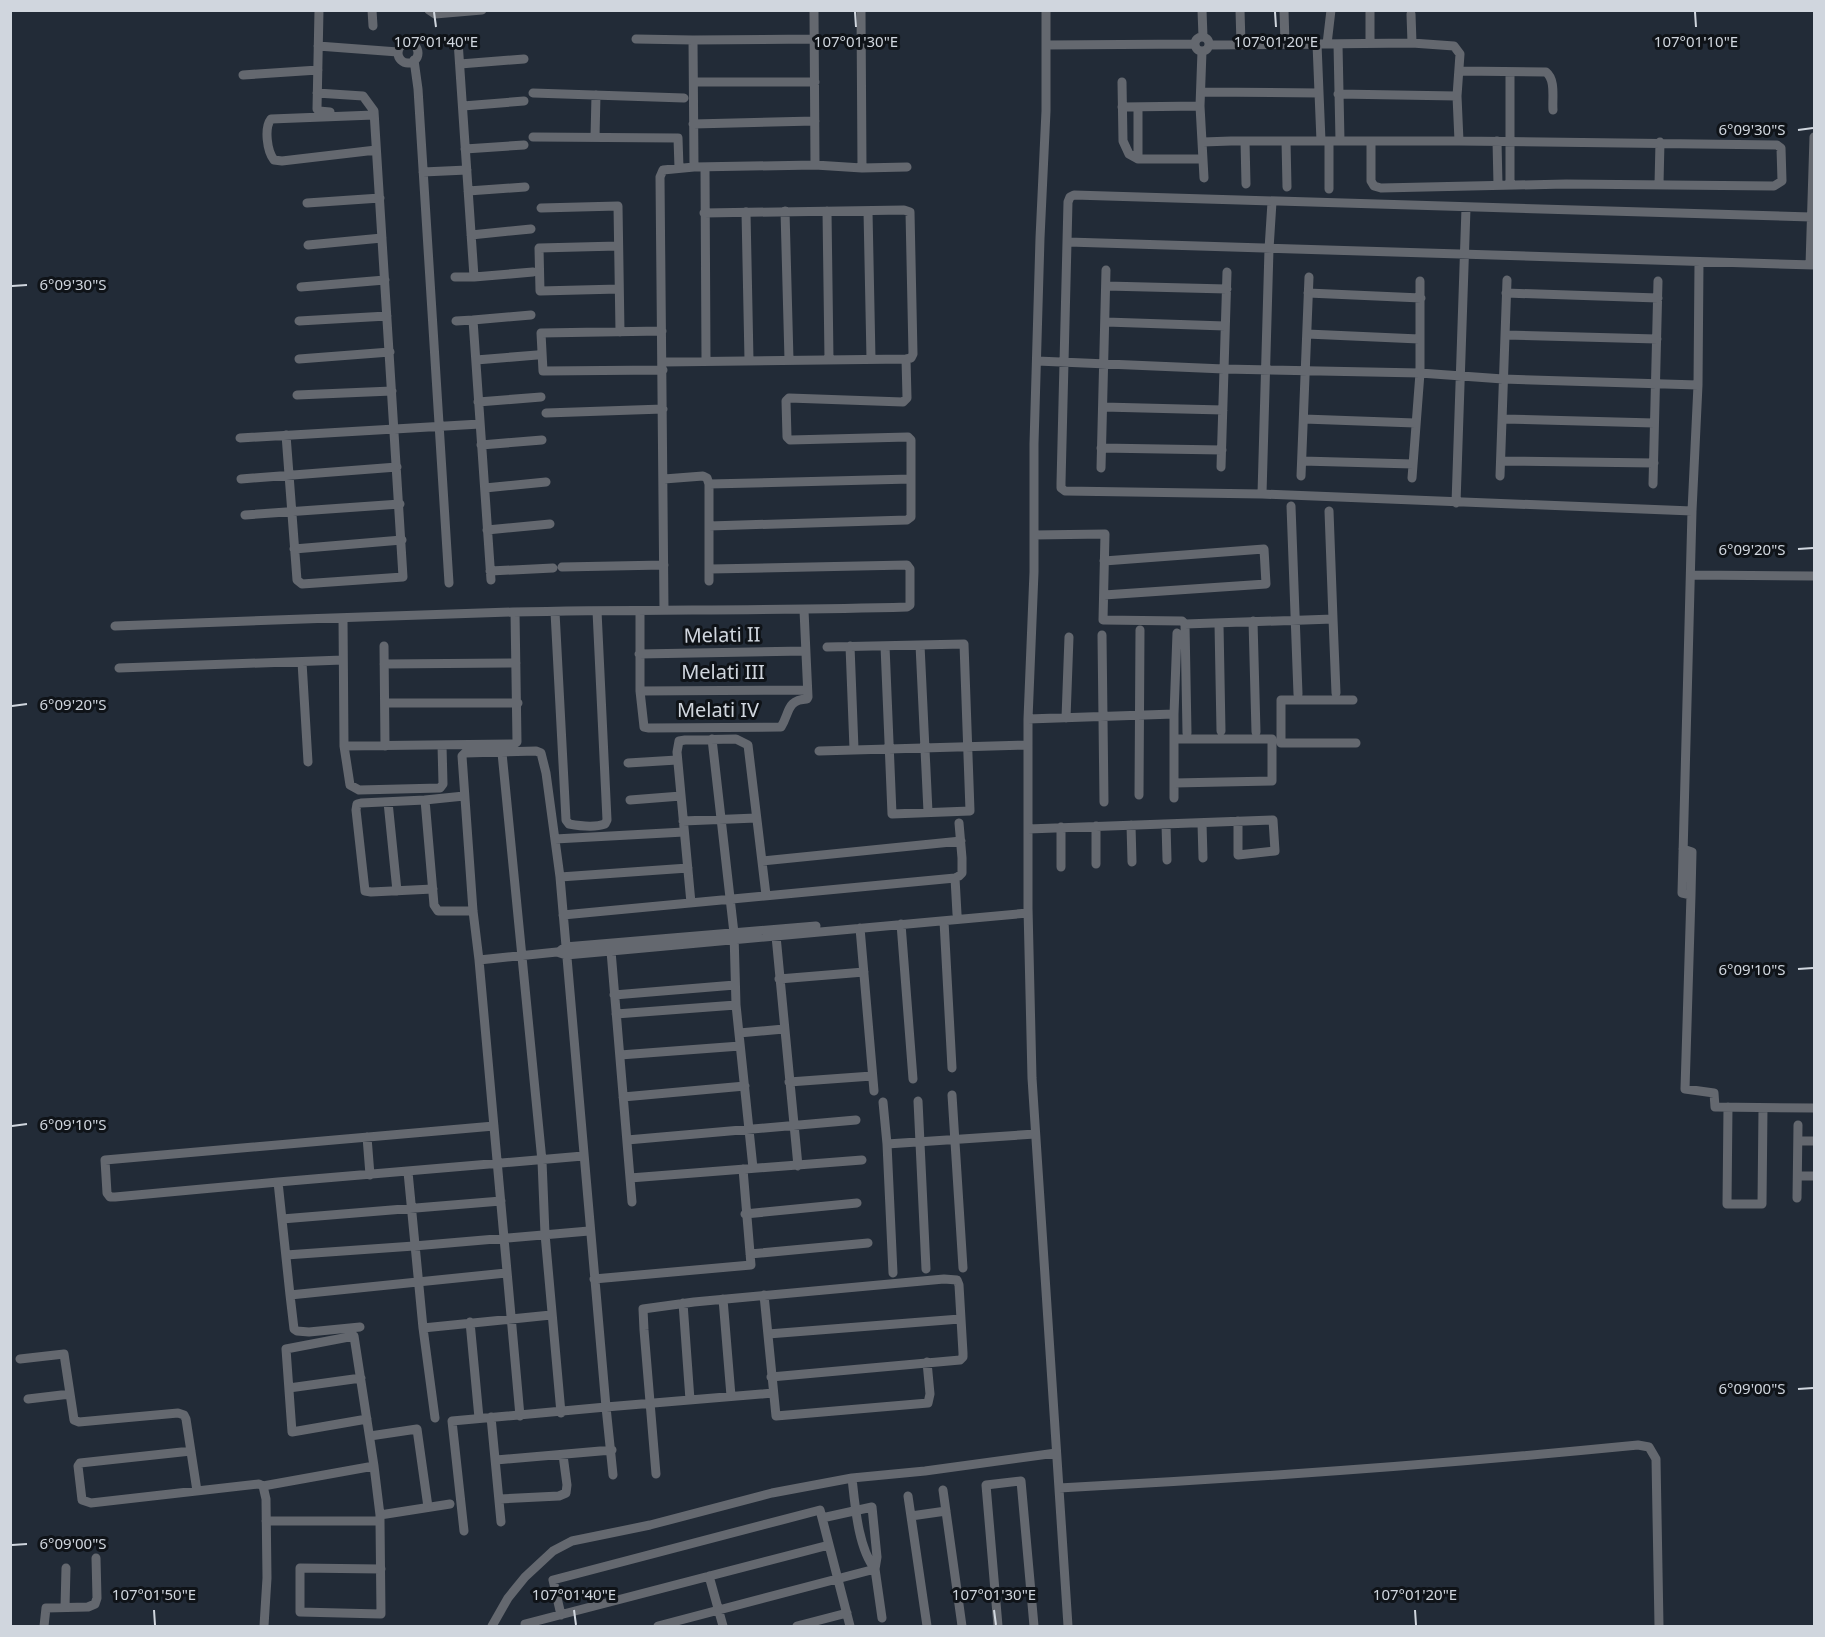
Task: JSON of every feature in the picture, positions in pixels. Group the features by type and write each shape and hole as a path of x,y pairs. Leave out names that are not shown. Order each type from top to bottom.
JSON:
{"street":[{"path":"319,10 317,109 319,111 374,113"},
{"path":"372,10 373,26"},
{"path":"430,12 482,10"},
{"path":"814,10 815,165"},
{"path":"861,10 862,168"},
{"path":"1046,10 1046,111 1040,238 1028,719 1028,910 1035,1134 1068,1626"},
{"path":"1202,10 1200,106 1204,178"},
{"path":"1240,10 1241,44"},
{"path":"1284,10 1285,44"},
{"path":"1327,44 1331,10"},
{"path":"1370,10 1370,43"},
{"path":"1411,14 1412,43"},
{"path":"636,39 814,39"},
{"path":"693,40 694,167"},
{"path":"458,41 474,277"},
{"path":"1047,45 1412,43 1454,46 1460,54 1457,96 1459,141"},
{"path":"1317,44 1319,93 1330,141"},
{"path":"1329,189 1330,141 1338,94 1338,44"},
{"path":"398,52 401,46 412,45 417,54 414,60 418,89 449,583"},
{"path":"318,46 398,52"},
{"path":"398,52 403,62 414,60"},
{"path":"460,64 525,59"},
{"path":"243,75 318,70"},
{"path":"1459,71 1538,71 1550,75 1553,110"},
{"path":"1509,72 1510,185"},
{"path":"694,82 815,82"},
{"path":"1122,82 1123,141 1129,154 1138,159 1203,159"},
{"path":"1201,92 1319,93"},
{"path":"286,435 296,577 302,584 404,576 374,113 363,96 317,93"},
{"path":"533,93 684,98"},
{"path":"1338,94 1457,96"},
{"path":"596,95 596,137"},
{"path":"463,106 525,101"},
{"path":"1122,107 1200,106"},
{"path":"1138,108 1138,159"},
{"path":"374,113 271,119 267,125 269,154 274,160 376,150"},
{"path":"693,124 815,121"},
{"path":"1068,242 1812,265 1814,127"},
{"path":"533,137 678,138 679,168"},
{"path":"1203,142 1245,141 1286,141 1330,141 1371,141 1509,141 1777,145 1782,148 1783,174 1782,181 1774,186 1659,184 1381,188 1374,186 1371,181 1371,141"},
{"path":"1245,141 1246,184"},
{"path":"1286,141 1287,187"},
{"path":"1497,141 1498,185"},
{"path":"1659,184 1660,142"},
{"path":"465,149 524,145"},
{"path":"664,610 660,177 663,170 694,167 815,165 862,168 907,167"},
{"path":"705,167 706,360"},
{"path":"423,172 467,170"},
{"path":"468,191 525,187"},
{"path":"1692,512 1262,494 1065,491 1061,488 1063,362 1070,197 1074,195 1811,217"},
{"path":"308,203 380,198"},
{"path":"1262,494 1272,202"},
{"path":"541,208 618,206 620,332"},
{"path":"1456,503 1466,207"},
{"path":"662,331 541,333 543,371 663,366 706,360 906,359 911,358 913,354 910,212 904,210 705,213"},
{"path":"827,211 829,360"},
{"path":"746,212 748,360"},
{"path":"785,212 789,360"},
{"path":"868,212 871,359"},
{"path":"471,235 531,230"},
{"path":"308,245 382,238"},
{"path":"618,246 540,248 540,291 619,290"},
{"path":"1700,262 1682,893 1691,895 1684,1089 1714,1093 1715,1107 1815,1108"},
{"path":"1101,468 1106,270"},
{"path":"455,277 533,272"},
{"path":"1221,468 1227,272"},
{"path":"1301,476 1309,277"},
{"path":"1500,476 1507,279"},
{"path":"301,287 385,280"},
{"path":"1412,478 1420,373 1420,281"},
{"path":"1653,484 1658,281"},
{"path":"1106,286 1227,289"},
{"path":"1308,293 1421,298"},
{"path":"1506,294 1658,298"},
{"path":"456,321 531,315"},
{"path":"299,321 387,316"},
{"path":"473,320 490,575 557,567 664,565"},
{"path":"1106,322 1225,326"},
{"path":"1307,334 1419,339"},
{"path":"1505,335 1657,339"},
{"path":"299,359 390,352"},
{"path":"476,360 537,356"},
{"path":"709,526 908,520 911,517 911,440 908,437 790,440 787,436 786,401 789,398 903,402 907,399 906,359"},
{"path":"1037,361 1224,369 1420,373 1503,379 1698,385"},
{"path":"297,395 392,391"},
{"path":"478,402 542,397"},
{"path":"1103,407 1223,410"},
{"path":"546,413 663,409"},
{"path":"1304,419 1415,423"},
{"path":"1503,419 1654,423"},
{"path":"240,438 480,423"},
{"path":"481,445 542,440"},
{"path":"1101,448 1222,450"},
{"path":"1302,460 1413,464"},
{"path":"1502,461 1654,464"},
{"path":"241,478 397,467"},
{"path":"664,478 703,476 707,478 709,484 709,581"},
{"path":"709,484 910,479"},
{"path":"485,488 546,482"},
{"path":"244,514 400,504"},
{"path":"1291,506 1298,694"},
{"path":"1329,511 1336,693"},
{"path":"487,530 550,524"},
{"path":"1034,535 1105,534 1104,620 1219,624 1333,619"},
{"path":"294,549 402,540"},
{"path":"1104,561 1264,549 1266,584 1104,595"},
{"path":"115,626 515,612 804,610 909,606 909,567 710,569"},
{"path":"1691,575 1815,576"},
{"path":"640,610 640,691"},
{"path":"804,610 806,690"},
{"path":"555,612 566,820 569,824 600,826 607,820 597,611"},
{"path":"344,746 514,744 518,738 515,612"},
{"path":"343,618 344,746 350,785 359,790 440,788 443,784 442,745"},
{"path":"1253,621 1256,732"},
{"path":"1185,624 1187,733"},
{"path":"1219,624 1221,731"},
{"path":"1139,795 1140,630"},
{"path":"1174,798 1177,633"},
{"path":"1102,635 1104,802"},
{"path":"1066,718 1069,637"},
{"path":"827,647 964,644 970,811 892,814 885,646"},
{"path":"920,645 928,812"},
{"path":"384,646 385,746"},
{"path":"850,646 854,749"},
{"name":"Melati II","path":"639,654 806,651"},
{"path":"119,668 343,660"},
{"path":"302,662 308,762"},
{"path":"384,664 516,663"},
{"name":"Melati III","path":"640,691 806,690"},
{"name":"Melati IV","path":"640,691 644,727 648,728 778,727 783,724 795,700 807,699 806,690"},
{"path":"1174,783 1272,781 1281,700 1353,700"},
{"path":"385,703 518,703"},
{"path":"1028,719 1174,714"},
{"path":"712,739 731,900 736,1005 751,1130 753,1168"},
{"path":"1174,739 1356,743"},
{"path":"691,903 677,760 676,745 679,741 736,740 748,744 766,896"},
{"path":"819,751 1028,745"},
{"path":"520,1416 473,911 464,796 462,756 465,753 536,751 541,753 546,773 560,877 563,952 613,1475"},
{"path":"502,753 542,1161 551,1315 561,1413"},
{"path":"628,764 677,760"},
{"path":"433,889 365,891 357,804 464,796"},
{"path":"630,800 681,796"},
{"path":"425,800 434,905 438,911 473,911"},
{"path":"388,802 397,891"},
{"path":"683,821 756,818"},
{"path":"1028,829 1273,820 1275,851 1238,855 1238,822"},
{"path":"563,915 955,878 962,873 959,823"},
{"path":"1202,823 1203,858"},
{"path":"1166,824 1167,860"},
{"path":"1131,825 1132,862"},
{"path":"1096,826 1096,864"},
{"path":"1061,827 1061,867"},
{"path":"555,839 684,832"},
{"path":"762,861 961,841"},
{"path":"560,877 688,868"},
{"path":"955,878 957,914"},
{"path":"479,960 957,914 1028,910"},
{"path":"563,952 611,951 734,936 776,936 944,921 996,913"},
{"path":"944,921 952,1068"},
{"path":"901,924 913,1079"},
{"path":"860,928 874,1091"},
{"path":"776,936 798,1166"},
{"path":"611,951 632,1202"},
{"path":"779,979 864,972"},
{"path":"614,995 735,985"},
{"path":"616,1014 736,1005"},
{"path":"739,1033 784,1029"},
{"path":"620,1055 740,1046"},
{"path":"789,1082 872,1076"},
{"path":"623,1096 745,1086"},
{"path":"952,1095 963,1268"},
{"path":"918,1101 926,1269"},
{"path":"883,1102 892,1273"},
{"path":"1728,1107 1727,1204 1762,1204 1763,1108"},
{"path":"627,1140 856,1120"},
{"path":"494,1125 105,1160 107,1193 110,1197 583,1156"},
{"path":"1797,1198 1798,1125"},
{"path":"887,1144 1035,1134"},
{"path":"367,1137 370,1175"},
{"path":"1798,1141 1815,1141"},
{"path":"630,1178 862,1160"},
{"path":"594,1278 751,1265 743,1169"},
{"path":"408,1172 417,1282 435,1418"},
{"path":"1798,1176 1815,1176"},
{"path":"278,1182 294,1329 309,1332 360,1327"},
{"path":"282,1219 501,1201"},
{"path":"746,1214 857,1203"},
{"path":"286,1254 589,1231"},
{"path":"750,1254 868,1243"},
{"path":"290,1294 506,1273"},
{"path":"656,1473 644,1309 653,1306 764,1295 957,1280 963,1358 960,1360 771,1377"},
{"path":"764,1295 776,1416 928,1403 930,1400 927,1362"},
{"path":"723,1299 731,1396"},
{"path":"683,1303 690,1400"},
{"path":"423,1328 551,1315"},
{"path":"768,1334 960,1319"},
{"path":"470,1322 479,1418"},
{"path":"367,1419 291,1432 286,1349 354,1336 375,1466 380,1518 381,1569 381,1614 300,1612 300,1568 381,1569"},
{"path":"20,1359 64,1354 74,1420 79,1422 178,1413 184,1415 197,1491"},
{"path":"289,1388 361,1378"},
{"path":"464,1531 452,1421 773,1393"},
{"path":"28,1399 70,1394"},
{"path":"491,1418 501,1522"},
{"path":"370,1436 417,1429 428,1508"},
{"path":"1059,1488 1231,1479 1638,1445 1649,1447 1656,1459 1659,1626"},
{"path":"191,1450 80,1463 78,1466 82,1500 91,1503 259,1484 263,1486 375,1466"},
{"path":"496,1460 612,1450"},
{"path":"492,1626 508,1598 525,1577 553,1551 572,1541 650,1525 772,1493 852,1478 925,1471 1056,1453"},
{"path":"500,1499 559,1496 566,1493 563,1455"},
{"path":"852,1478 856,1511 868,1560 875,1569"},
{"path":"998,1626 986,1485 1021,1481 1035,1626"},
{"path":"263,1486 266,1499 267,1578 264,1626"},
{"path":"943,1490 962,1626"},
{"path":"908,1496 927,1626"},
{"path":"266,1521 380,1518 450,1504"},
{"path":"822,1518 872,1507 877,1557 875,1569 882,1618"},
{"path":"561,1615 553,1580 820,1510 850,1626"},
{"path":"911,1516 946,1511"},
{"path":"525,1626 525,1624 829,1545"},
{"path":"44,1626 46,1608 88,1607 95,1604 97,1598 96,1558"},
{"path":"64,1607 66,1568"},
{"path":"658,1626 875,1569"},
{"path":"709,1576 723,1626"},
{"path":"797,1626 847,1613"}]}
